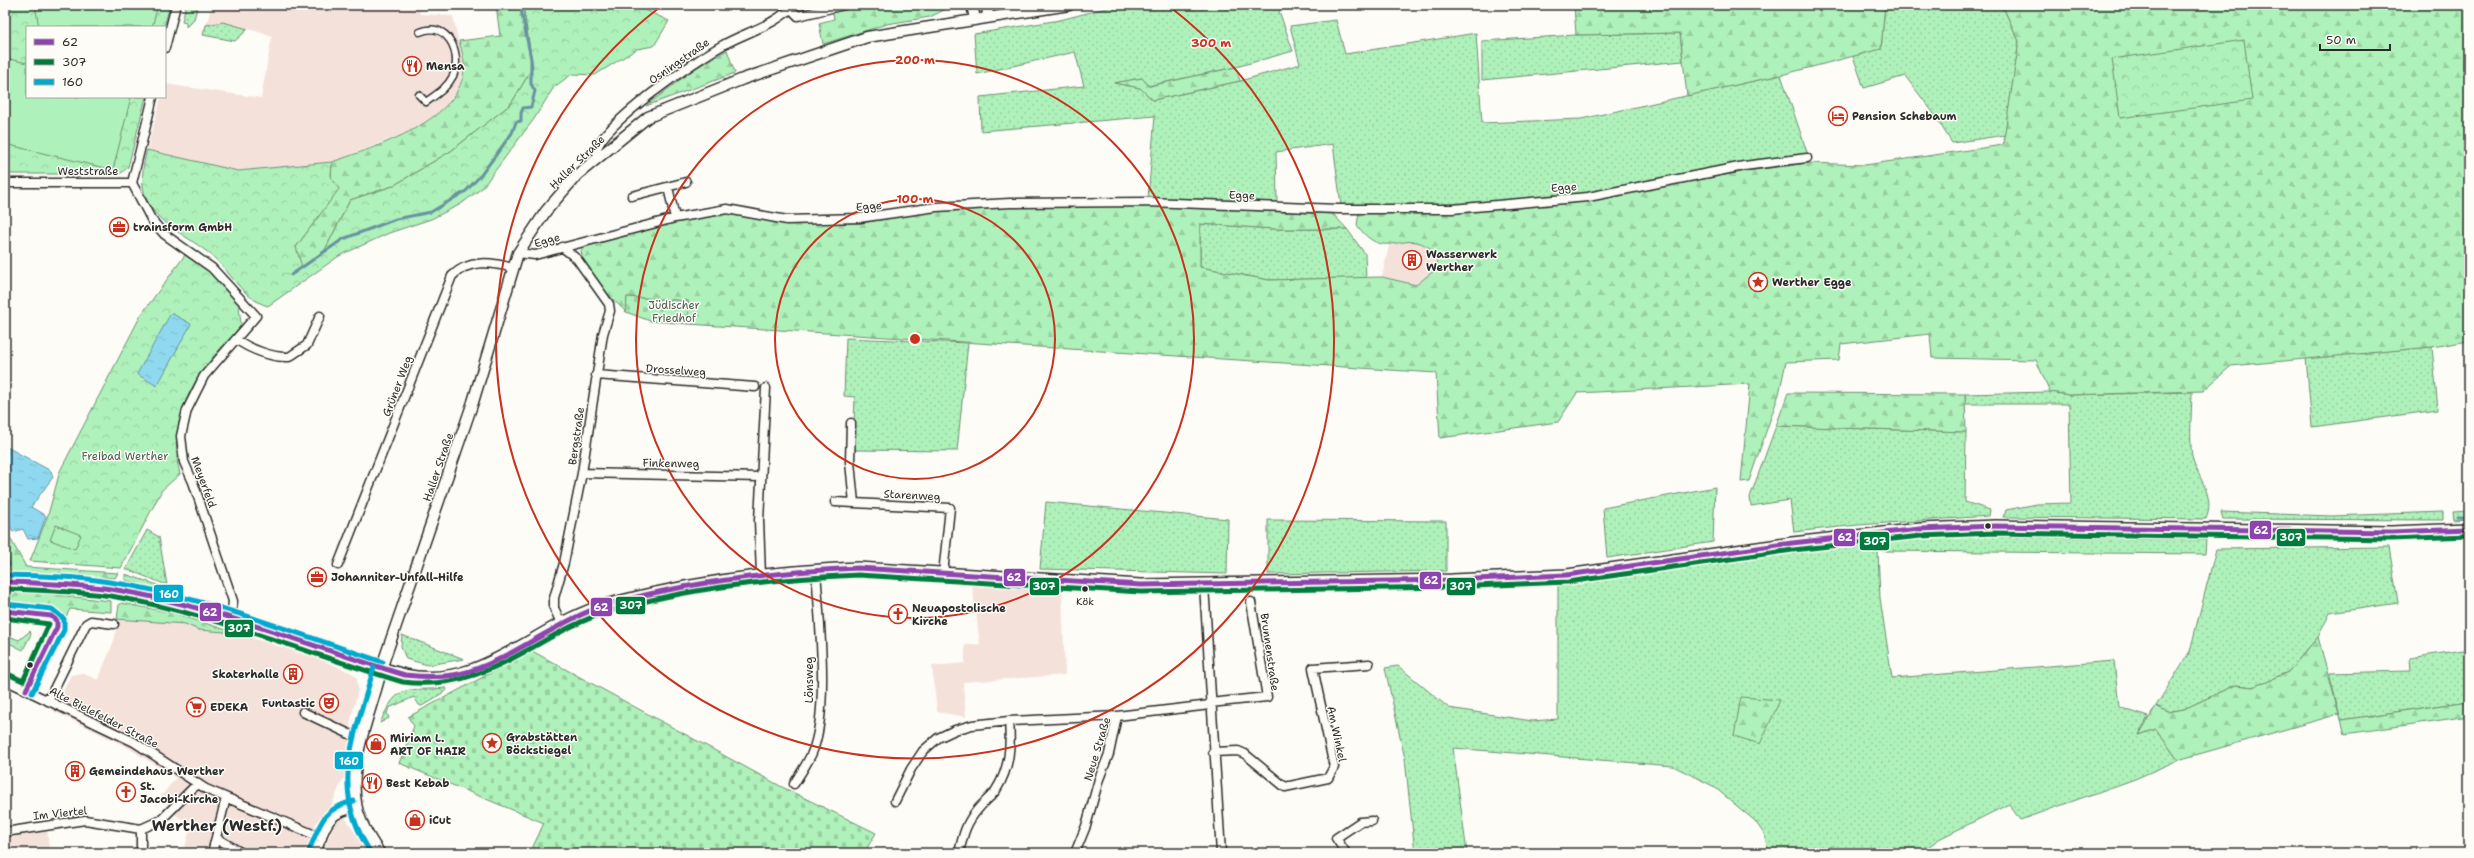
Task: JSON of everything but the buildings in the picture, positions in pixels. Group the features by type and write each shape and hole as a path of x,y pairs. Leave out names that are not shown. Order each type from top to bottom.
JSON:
{"main road":[{"path":"5,582 106,588 184,605 381,669 419,678 441,678 462,674 496,660 561,623 608,604 682,589 761,576 816,570 858,568 1126,585 1204,585 1496,579 1566,575 1792,543 1920,529 1995,526 2391,532 2469,529"},
{"path":"379,853 356,808 354,775 381,669"}],"street":[{"path":"166,44 176,5"},
{"path":"792,7 798,16 844,5"},
{"path":"972,5 974,19"},
{"path":"987,5 988,18"},
{"path":"1030,5 1053,8"},
{"name":"Haller Straße","path":"381,669 473,402 518,253 526,239 563,191 599,155 648,117 743,79 867,37 1069,5"},
{"name":"Osningstraße","path":"599,155 596,151 597,147 610,129 691,64 792,7"},
{"path":"419,95 426,102 442,91 453,74 456,61 453,44 446,35 433,29 420,32"},
{"name":"Weststraße","path":"5,183 132,182 152,98"},
{"name":"Egge","path":"518,253 528,256 675,218 727,209 787,220 859,218 936,207 1010,203 1148,202 1338,209 1452,209 1588,197 1744,166 1807,158"},
{"name":"Meyerfeld","path":"132,182 151,219 164,234 212,268 256,314 255,319 204,376 191,400 184,419 181,447 233,601 231,620"},
{"path":"632,196 686,182"},
{"path":"668,187 675,218"},
{"path":"577,259 579,247 583,241"},
{"name":"Bergstraße","path":"561,623 554,608 554,598 564,563 582,473 602,334 610,316 610,308 577,259 562,247"},
{"name":"Grüner Weg","path":"338,565 450,280 462,268 483,262 513,268"},
{"path":"236,339 243,344 275,355 289,357 302,350 307,345 320,316"},
{"name":"Drosselweg","path":"596,375 755,387"},
{"path":"761,576 760,477 766,388"},
{"path":"851,424 850,462 854,503"},
{"name":"Finkenweg","path":"582,473 760,477"},
{"name":"Starenweg","path":"835,502 950,508 943,574"},
{"name":"Lönsweg","path":"794,784 813,752 819,727 822,686 816,570"},
{"path":"1204,585 1210,704 1221,853"},
{"name":"Brunnenstraße","path":"1210,704 1267,697 1251,602"},
{"path":"48,701 86,624 91,621 114,624"},
{"name":"Am Winkel","path":"1214,752 1238,751 1245,754 1285,787 1328,778 1334,767 1313,668 1369,664"},
{"name":"Alte Bielefelder Straße","path":"5,680 134,742 197,784 226,798 322,838"},
{"name":"Neue Straße","path":"1075,853 1086,826 1099,779 1109,754 1117,716 1210,704"},
{"path":"302,712 362,740"},
{"path":"895,800 911,769 923,751 938,738 972,725 1009,721 1117,716"},
{"path":"960,853 965,829 970,819 995,792 1005,772 1010,756 1009,721"},
{"path":"140,853 141,829 161,820 197,784"},
{"path":"212,853 226,798"},
{"path":"316,853 333,815 341,810 356,808"},
{"name":"Im Viertel","path":"9,831 85,820 141,829"},
{"path":"1346,853 1336,838 1360,822 1372,821"},
{"path":"5,824 9,831"},
{"path":"216,838 242,853"}],"shaded area":[{"path":"212,5 418,5 420,14 453,16 464,66 459,88 443,109 423,124 399,136 332,162 238,171 147,150 161,98 166,98 166,84 261,98 272,36 248,29 235,41 203,35"},
{"path":"1409,241 1420,241 1429,245 1437,256 1436,269 1416,285 1382,277 1389,245"},
{"path":"972,585 1062,591 1065,675 963,682 966,717 937,712 932,666 965,663 965,645 980,644"},
{"path":"117,619 185,624 199,630 236,633 319,659 352,673 357,678 358,690 351,719 345,774 311,853 183,853 192,823 178,817 161,796 176,778 125,746 53,711 71,675 82,673 98,680 115,638"},
{"path":"345,817 368,853 322,853 336,821"},
{"path":"47,828 49,849 65,853 15,853 17,847 10,845 10,838 15,837 20,832"}],"green space":[{"path":"9,5 170,5 164,26 26,26 26,98 146,98 128,167 120,174 5,174 5,13"},
{"path":"35,5 158,5 152,26 39,26"},
{"path":"186,5 198,5 194,19 186,27 186,22 182,21"},
{"path":"496,5 523,5 533,67 511,104 451,151 393,186 350,200 325,250 301,267 296,247 338,189 331,177 332,162 414,129 434,116 450,102 460,85 464,65 459,41 500,36"},
{"path":"523,5 635,5 669,21 654,46 637,49 595,75 572,74 554,87 534,119 482,188 461,204 431,219 389,233 339,256 268,306 259,302 243,291 210,254 167,224 156,214 148,203 143,189 143,172 147,150 238,171 332,162 331,177 339,189 296,247 302,267 325,250 350,200 393,186 451,151 511,104 533,67"},
{"path":"861,5 954,5 930,17 887,24 823,44 819,23 834,19 833,12"},
{"path":"1118,5 1277,5 1293,51 1236,67 1148,86 1142,78 1115,83 1140,88 1153,100 1240,81 1300,64 1290,26 1336,20 1345,54 1476,33 1482,123 1581,119 1781,75 1808,155 1744,163 1587,193 1452,205 1341,205 1333,144 1276,152 1277,203 1148,199 1155,116 981,131 980,97 1084,86 1075,52 977,74 974,34 1060,20"},
{"path":"1574,5 1885,5 1881,49 1781,75 1687,96 1680,33 1576,35"},
{"path":"1885,5 2002,5 2019,41 2005,135 1952,143 1932,111 1905,76 1864,88 1853,56 1881,49"},
{"path":"2002,5 2469,5 2469,341 2432,347 2231,366 2203,391 2069,395 2050,392 2036,360 1932,358 1930,334 1841,344 1839,360 1786,362 1779,394 1749,481 1741,482 1750,384 1577,393 1558,422 1440,438 1436,373 688,324 688,301 627,297 626,312 592,277 583,259 581,250 593,242 675,222 726,214 786,223 861,223 936,211 1011,207 1148,206 1333,214 1347,229 1274,229 1200,224 1200,267 1269,280 1382,277 1416,285 1436,269 1437,256 1426,246 1416,242 1388,244 1378,243 1368,237 1357,225 1359,213 1587,200 1747,171 1808,163 1865,165 2003,145 2019,41"},
{"path":"223,22 248,29 235,41 203,35 206,25"},
{"path":"1680,33 1683,61 1482,80 1482,41 1576,35"},
{"path":"2244,40 2252,100 2120,118 2112,59"},
{"path":"727,50 735,73 646,106 694,69"},
{"path":"5,58 26,63 26,98 131,98 113,170 5,144"},
{"path":"1236,67 1240,81 1153,100 1140,88 1114,83 1142,78 1149,86"},
{"path":"1200,224 1274,229 1347,229 1365,254 1366,278 1269,280 1200,267"},
{"name":"Freibad Werther","path":"185,255 211,273 239,305 241,325 206,366 189,394 183,409 176,440 180,474 162,490 121,568 30,561 48,515 60,471 141,315"},
{"name":"Jüdischer Friedhof","path":"627,297 688,301 688,324 650,321 626,312"},
{"path":"846,338 968,343 957,451 853,450 855,397 844,396"},
{"path":"2432,347 2438,410 2312,427 2306,358"},
{"path":"2050,392 2069,395 2192,392 2191,448 2194,463 2208,497 2209,504 2206,519 2003,517 2006,510 2037,504 2071,503 2069,404 1966,404 1965,394"},
{"path":"1788,393 1965,394 1966,432 1776,426"},
{"path":"1776,426 1966,432 1965,502 1990,510 1989,516 1858,525 1794,532 1790,500 1751,506 1750,497"},
{"path":"1715,487 1713,542 1607,558 1603,508"},
{"path":"1046,502 1228,519 1227,574 1040,569"},
{"path":"2469,511 2469,519 2454,520 2453,512"},
{"path":"2221,512 2331,516 2443,512 2443,520 2223,519"},
{"path":"1268,520 1446,521 1446,571 1268,574"},
{"path":"56,525 81,535 75,549 50,540"},
{"path":"5,529 26,567 118,573 115,578 5,572"},
{"path":"147,530 159,537 167,585 126,569"},
{"path":"1960,536 2206,540 2205,554 1882,551 1880,541"},
{"path":"1864,542 1868,552 1878,551 1880,598 1892,678 2114,661 2119,707 2148,717 2139,735 2156,729 2178,760 2135,779 2020,820 2009,804 1939,839 1920,853 1833,853 1836,850 1833,845 1823,853 1769,853 1764,834 1755,821 1713,786 1673,766 1453,748 1467,853 1415,853 1405,759 1385,668 1398,666 1449,708 1532,721 1558,719 1558,586"},
{"path":"2389,547 2398,603 2330,613 2318,637 2288,672 2253,687 2236,685 2184,709 2168,712 2156,706 2190,651 2216,549"},
{"path":"125,574 184,594 184,596 125,580"},
{"path":"5,592 47,594 111,601 111,612 70,609 63,623 59,614 53,610 5,605"},
{"path":"122,603 173,613 236,633 199,630 185,624 117,619 119,605"},
{"path":"30,631 31,634 23,650 5,641 6,635 19,640"},
{"path":"402,635 464,659 428,665 406,659 401,646"},
{"path":"2318,637 2339,714 2178,760 2156,729 2139,735 2156,706 2168,712 2184,709 2236,685 2253,687 2288,672"},
{"path":"2469,649 2469,701 2341,720 2329,673 2411,671 2410,658"},
{"path":"532,651 782,787 876,833 864,853 530,853 544,823 399,763 414,726 408,717"},
{"path":"446,688 447,690 422,706 419,705 414,697 389,708 387,713 389,718 380,723 393,700 405,691"},
{"path":"1741,697 1780,700 1760,744 1734,736"},
{"path":"2469,701 2469,716 2345,734 2341,720"}],"water":[{"path":"171,313 191,324 157,386 137,374"},
{"path":"5,446 51,471 53,477 31,507 46,516 38,538 28,539 23,529 13,532 5,515"}],"waterway":[{"path":"5,16 12,5"},
{"path":"291,275 343,239 396,219 431,212 466,191 481,175 512,133 516,122 521,121 521,113 523,108 531,107 535,91 531,84 531,59 520,5"},
{"path":"2458,517 2469,517"},
{"path":"5,548 9,565"}],"transit line":[{"name":"62","path":"5,582 85,586 149,596 186,605 260,627 405,675 432,677 459,674 479,668 498,660 571,619 610,604 671,589 733,579 795,572 858,568 1141,585 1452,580 1567,575 1792,543 1920,529 1995,526 2391,532 2469,529"},
{"name":"307","path":"5,589 85,593 148,603 258,634 403,682 434,683 461,679 487,670 583,621 610,611 702,590 796,579 858,575 1141,592 1452,587 1568,582 1793,550 1921,536 1995,533 2391,539 2469,536"},
{"name":"160","path":"5,575 50,576 96,580 169,594 206,603 241,614 383,662"},
{"name":"160","path":"6,604 52,609 64,619 64,630 32,693"},
{"name":"62","path":"5,611 51,616 57,621 57,627 26,690"},
{"name":"307","path":"5,618 49,624 23,681 8,674"},
{"name":"160","path":"371,853 358,829 350,806 348,783 349,761 354,738 374,667"},
{"name":"160","path":"309,851 316,832 324,818 335,808 354,801"}],"place":[{"name":"Mensa","path":"412,66"},
{"name":"Pension Schebaum","path":"1838,116"},
{"name":"trainsform GmbH","path":"119,227"},
{"name":"Wasserwerk Werther","path":"1412,260"},
{"name":"Werther Egge","path":"1758,282"},
{"name":"Johanniter-Unfall-Hilfe","path":"317,577"},
{"name":"Kök","path":"1085,589"},
{"name":"Neuapostolische Kirche","path":"898,614"},
{"name":"Skaterhalle","path":"293,674"},
{"name":"Funtastic","path":"329,703"},
{"name":"EDEKA","path":"196,707"},
{"name":"Grabstätten Böckstiegel","path":"492,743"},
{"name":"Miriam L. ART OF HAIR","path":"376,744"},
{"name":"Gemeindehaus Werther","path":"75,771"},
{"name":"Best Kebab","path":"372,783"},
{"name":"St. Jacobi-Kirche","path":"126,792"},
{"name":"iCut","path":"415,820"}],"district":[{"name":"Werther (Westf.)","path":"217,826"}]}
